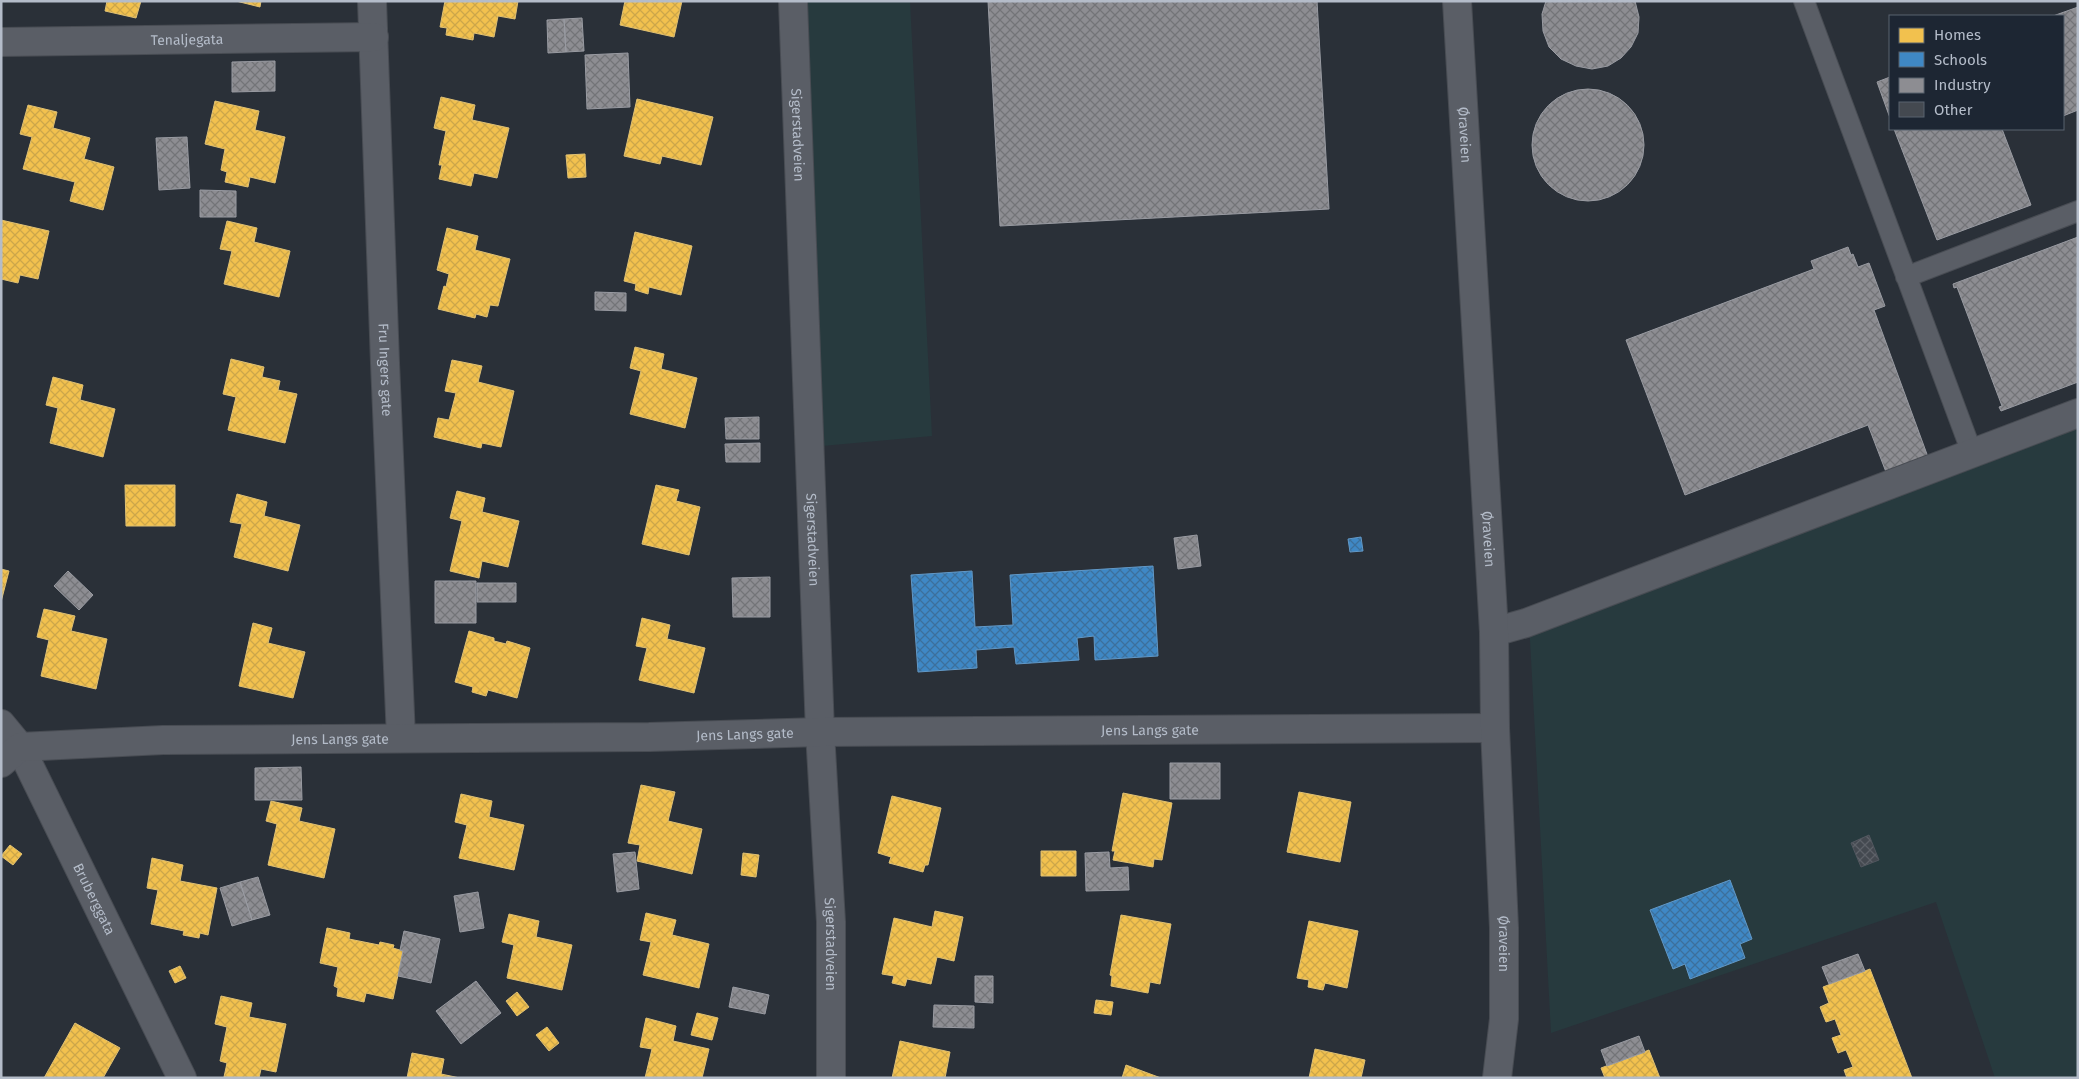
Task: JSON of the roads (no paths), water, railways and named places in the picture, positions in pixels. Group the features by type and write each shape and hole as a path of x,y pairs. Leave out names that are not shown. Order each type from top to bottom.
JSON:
{"street":[{"name":"Fru Ingers gate","path":"372,1 384,363 401,738"},
{"name":"Sigerstadveien","path":"794,1 820,732 831,922 831,1078"},
{"name":"Øraveien","path":"1457,1 1494,632 1495,728 1504,928 1504,1019 1498,1078"},
{"name":"Tenaljegata","path":"1,42 374,37"},
{"path":"1494,632 1526,623 2078,413"},
{"name":"Bruberggata","path":"1,724 10,755 182,1078"},
{"name":"Jens Langs gate","path":"10,755 162,740 649,736 820,732 1495,728"}],"lane":[{"path":"1804,1 1972,453"},
{"path":"1906,277 2078,211"}]}
